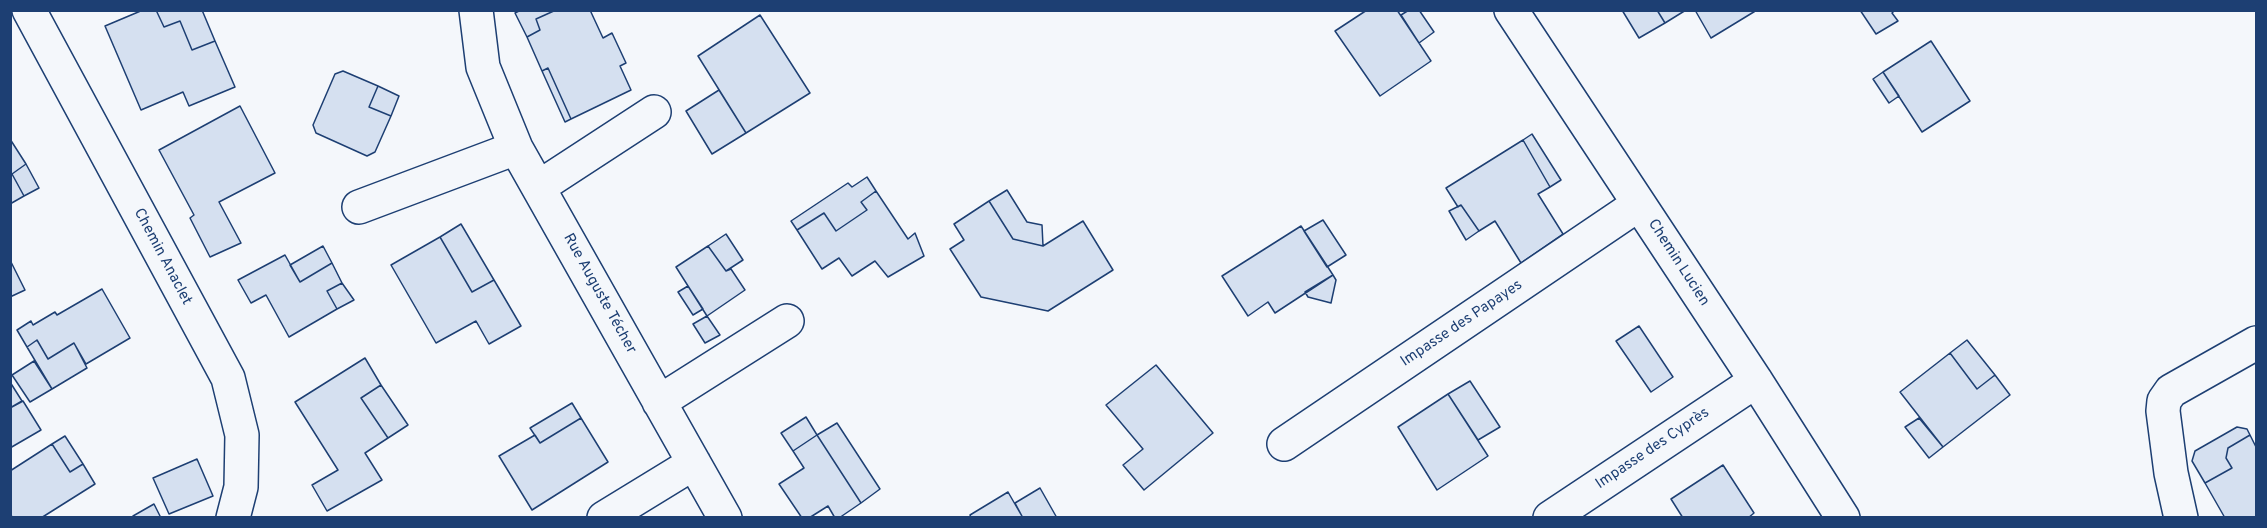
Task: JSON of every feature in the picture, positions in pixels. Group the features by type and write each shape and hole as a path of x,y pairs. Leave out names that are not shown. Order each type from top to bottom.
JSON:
{"street":[{"name":"Chemin Anaclet","path":"29,10 228,378 242,435 241,487 233,518"},
{"name":"Rue Auguste Técher","path":"476,10 483,67 516,148 725,518"},
{"name":"Chemin Lucien","path":"1511,10 1756,381 1843,518"},
{"path":"539,187 654,112"},
{"path":"359,207 516,148"},
{"name":"Impasse des Papayes","path":"1284,444 1639,204"},
{"path":"659,402 787,321"},
{"path":"2181,518 2171,472 2163,411 2164,401 2171,391 2256,343"},
{"name":"Impasse des Cyprès","path":"1550,518 1756,381"},
{"path":"604,518 694,463"}],"building":[{"path":"143,10 156,10 164,27 180,21 192,50 215,41 235,87 189,106 183,92 141,110 105,26"},
{"path":"156,10 202,10 215,41 192,50 180,21 164,27"},
{"path":"521,10 556,10 536,19 540,30 527,37 515,13"},
{"path":"556,10 590,10 603,38 612,33 626,63 620,66 631,90 571,119 548,68 542,71 527,37 540,30 536,19"},
{"path":"1367,10 1397,10 1431,61 1380,96 1335,31"},
{"path":"1409,10 1419,10 1434,32 1419,43 1401,15"},
{"path":"1622,10 1657,10 1665,23 1639,38"},
{"path":"1657,10 1686,10 1665,23"},
{"path":"1695,10 1757,10 1711,38"},
{"path":"1860,10 1895,10 1892,13 1898,21 1876,34"},
{"path":"760,15 810,93 746,133 698,56"},
{"path":"1931,41 1970,101 1922,132 1883,72"},
{"path":"548,68 571,119 565,122 542,71"},
{"path":"343,71 378,86 369,107 391,116 375,152 367,156 316,133 313,125 335,74"},
{"path":"1883,72 1899,96 1889,103 1873,79"},
{"path":"378,86 399,96 391,116 369,107"},
{"path":"719,90 746,133 712,154 686,111"},
{"path":"240,106 275,173 219,202 241,243 210,257 190,218 194,215 159,150"},
{"path":"1532,134 1561,180 1550,187 1523,140"},
{"path":"10,139 26,164 12,174 24,196 10,204"},
{"path":"1523,140 1550,187 1538,194 1563,234 1521,263 1495,221 1479,231 1461,205 1458,207 1446,188"},
{"path":"26,164 39,188 24,196 12,174"},
{"path":"867,177 876,191 861,202 867,210 836,231 824,213 797,230 791,221 848,183 852,187"},
{"path":"1007,190 1027,222 1042,225 1043,246 1013,239 989,201"},
{"path":"876,191 908,239 915,233 924,256 888,277 875,261 852,276 839,258 822,269 797,230 824,213 836,231 867,210 861,202"},
{"path":"989,201 1013,239 1043,246 1083,221 1113,270 1048,311 981,297 950,249 964,240 954,224"},
{"path":"1461,205 1479,231 1466,240 1449,211"},
{"path":"1323,220 1346,255 1327,267 1304,231"},
{"path":"461,224 494,280 472,292 440,237"},
{"path":"1301,226 1333,275 1275,313 1268,302 1248,316 1222,276"},
{"path":"726,234 743,260 726,271 708,246"},
{"path":"440,237 472,292 494,280 521,326 489,344 476,321 436,343 391,265"},
{"path":"323,246 332,263 300,282 290,265"},
{"path":"708,246 726,271 731,269 745,290 707,316 676,267"},
{"path":"285,255 300,282 332,263 342,283 327,291 337,309 289,337 266,295 251,303 238,280"},
{"path":"10,260 25,290 10,297"},
{"path":"1333,275 1336,280 1331,303 1308,297 1305,292"},
{"path":"342,283 354,300 337,309 327,291"},
{"path":"688,286 703,309 693,315 678,292"},
{"path":"102,289 130,338 86,364 74,343 48,359 37,340 27,347 17,330 31,321 33,325 55,312 57,315"},
{"path":"707,316 720,335 705,343 693,324"},
{"path":"1639,326 1673,377 1651,392 1616,341"},
{"path":"37,340 48,359 74,343 87,368 52,389 27,347"},
{"path":"1967,340 1995,375 1977,389 1950,353"},
{"path":"1950,353 1977,389 1995,375 2010,395 1943,447 1900,392"},
{"path":"365,358 381,385 361,398 388,438 365,453 382,480 327,511 312,485 338,470 295,402"},
{"path":"34,361 52,389 30,402 12,375"},
{"path":"1156,365 1213,433 1144,490 1123,465 1143,449 1106,405"},
{"path":"1470,381 1500,427 1478,440 1448,394"},
{"path":"10,382 22,401 10,408"},
{"path":"381,385 408,425 388,438 361,398"},
{"path":"1448,394 1488,456 1437,490 1398,427"},
{"path":"23,401 41,430 10,448 10,408"},
{"path":"572,403 581,418 540,443 530,428"},
{"path":"806,417 817,435 793,451 781,433"},
{"path":"581,418 608,462 532,510 499,456 535,435 540,443"},
{"path":"1919,418 1943,447 1929,458 1905,427"},
{"path":"837,423 880,489 861,503 817,435"},
{"path":"2237,427 2247,429 2250,435 2228,448 2226,458 2232,468 2205,483 2192,461 2195,451"},
{"path":"817,435 861,503 839,518 835,518 828,506 809,518 802,518 779,484 804,468 793,451"},
{"path":"2250,435 2256,447 2256,518 2225,518 2205,483 2232,468 2226,458 2228,448"},
{"path":"65,436 83,464 70,472 52,444"},
{"path":"52,444 70,472 83,464 95,484 41,518 13,518 10,514 10,471"},
{"path":"197,459 213,496 169,514 153,478"},
{"path":"1723,465 1754,513 1748,518 1683,518 1671,499"},
{"path":"1040,488 1057,518 1023,518 1015,503"},
{"path":"1008,492 1023,518 971,518 970,515"},
{"path":"154,504 161,518 133,518 133,516"}]}
